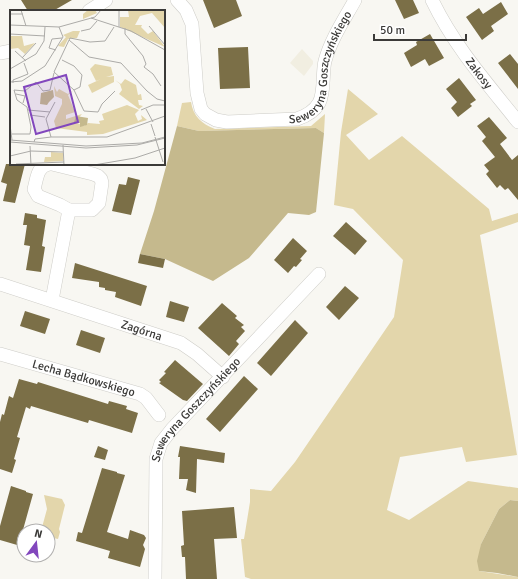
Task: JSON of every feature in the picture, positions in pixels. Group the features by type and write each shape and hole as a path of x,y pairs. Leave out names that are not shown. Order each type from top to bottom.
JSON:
{"street":[{"path":"91,10 106,0"},
{"name":"Seweryna Goszczyńskiego","path":"177,0 186,10 192,24 196,93 201,109 210,117 227,122 297,119 311,112 319,103 321,97 324,68 333,40 355,0"},
{"name":"Zakosy","path":"432,0 452,38 474,68 518,122"},
{"path":"47,165 42,167 39,171 34,189 42,199 60,205 69,210 92,210 96,207 99,203 102,188 101,179 93,174 56,165"},
{"path":"52,300 69,210"},
{"name":"Seweryna Goszczyńskiego","path":"155,579 156,458 161,443 172,429 319,274"},
{"name":"Zagórna","path":"0,284 181,342 222,376"},
{"name":"Lecha Bądkowskiego","path":"0,354 140,394 146,398 159,415"}],"shaded area":[{"path":"302,49 313,61 313,64 304,76 290,63"},
{"path":"348,89 378,114 346,135 369,160 402,136 489,209 492,221 518,213 518,222 480,235 517,455 466,462 462,447 400,457 387,510 409,520 468,481 518,488 518,501 510,500 499,509 481,544 479,571 518,577 518,579 251,579 245,577 241,539 244,539 250,502 250,489 271,491 295,462 394,317 403,260 353,209 334,205 341,132"},
{"path":"191,102 192,107 199,119 206,125 215,129 311,126 325,114 324,133 316,128 199,131 177,126 182,103"},
{"path":"177,126 199,131 316,128 324,133 316,212 309,215 288,213 249,258 213,281 165,259 140,254 154,211"},
{"path":"44,495 62,499 65,505 58,539 56,539 56,523 43,523 47,509"},
{"path":"510,500 518,501 518,577 479,571 477,561 481,544 499,509"}],"building":[{"path":"21,0 72,0 55,10 27,10"},
{"path":"203,0 236,0 242,16 214,28"},
{"path":"395,0 413,0 419,13 404,19"},
{"path":"501,2 508,14 491,26 494,31 482,40 466,17 479,8 483,14"},
{"path":"430,34 444,58 429,66 425,59 411,67 404,53 417,45 416,42"},
{"path":"248,47 250,88 220,89 218,48"},
{"path":"510,54 518,64 518,89 498,63"},
{"path":"459,78 476,100 470,104 472,106 458,117 451,108 457,102 446,89"},
{"path":"489,117 507,138 500,144 512,160 518,155 518,200 508,188 505,190 500,185 497,188 486,174 489,171 484,165 495,157 482,141 486,137 477,126"},
{"path":"6,164 25,165 15,203 3,201 7,184 1,182"},
{"path":"128,177 140,180 131,215 112,211 119,184 126,185"},
{"path":"25,213 37,215 37,218 46,220 42,246 45,247 41,272 26,270 30,246 24,245 27,225 23,225"},
{"path":"346,222 367,241 355,255 333,236"},
{"path":"293,238 307,251 300,259 302,260 296,267 294,266 288,273 274,260"},
{"path":"140,254 165,259 163,268 138,263"},
{"path":"75,263 147,286 141,306 115,297 116,292 99,287 99,282 72,278"},
{"path":"345,286 359,298 339,320 326,307"},
{"path":"170,301 189,307 184,322 166,317"},
{"path":"222,303 237,316 235,318 244,325 241,327 245,331 236,341 239,344 229,356 198,328"},
{"path":"25,311 50,319 45,334 20,326"},
{"path":"295,320 308,333 271,376 257,363"},
{"path":"81,330 105,338 100,353 76,345"},
{"path":"175,360 203,384 187,401 183,400 159,383 161,382 159,380 166,373 164,372"},
{"path":"244,376 258,389 220,432 206,419"},
{"path":"19,379 37,384 38,382 108,404 109,401 127,406 126,409 138,413 132,433 89,420 88,423 31,406 30,409 26,407 17,437 20,438 12,473 0,469 0,422 2,414 4,415 9,396 13,398"},
{"path":"98,446 108,450 105,460 94,457"},
{"path":"180,446 225,453 224,463 197,459 196,493 186,490 188,479 179,479 180,457 178,457"},
{"path":"102,468 125,475 107,532 128,539 130,530 144,535 146,538 143,545 145,549 140,567 108,558 110,551 76,541 78,532 82,533"},
{"path":"11,486 33,494 25,523 16,523 16,545 0,540 0,526"},
{"path":"234,507 237,538 214,539 217,579 186,579 185,557 182,557 181,546 184,545 182,511"}]}
